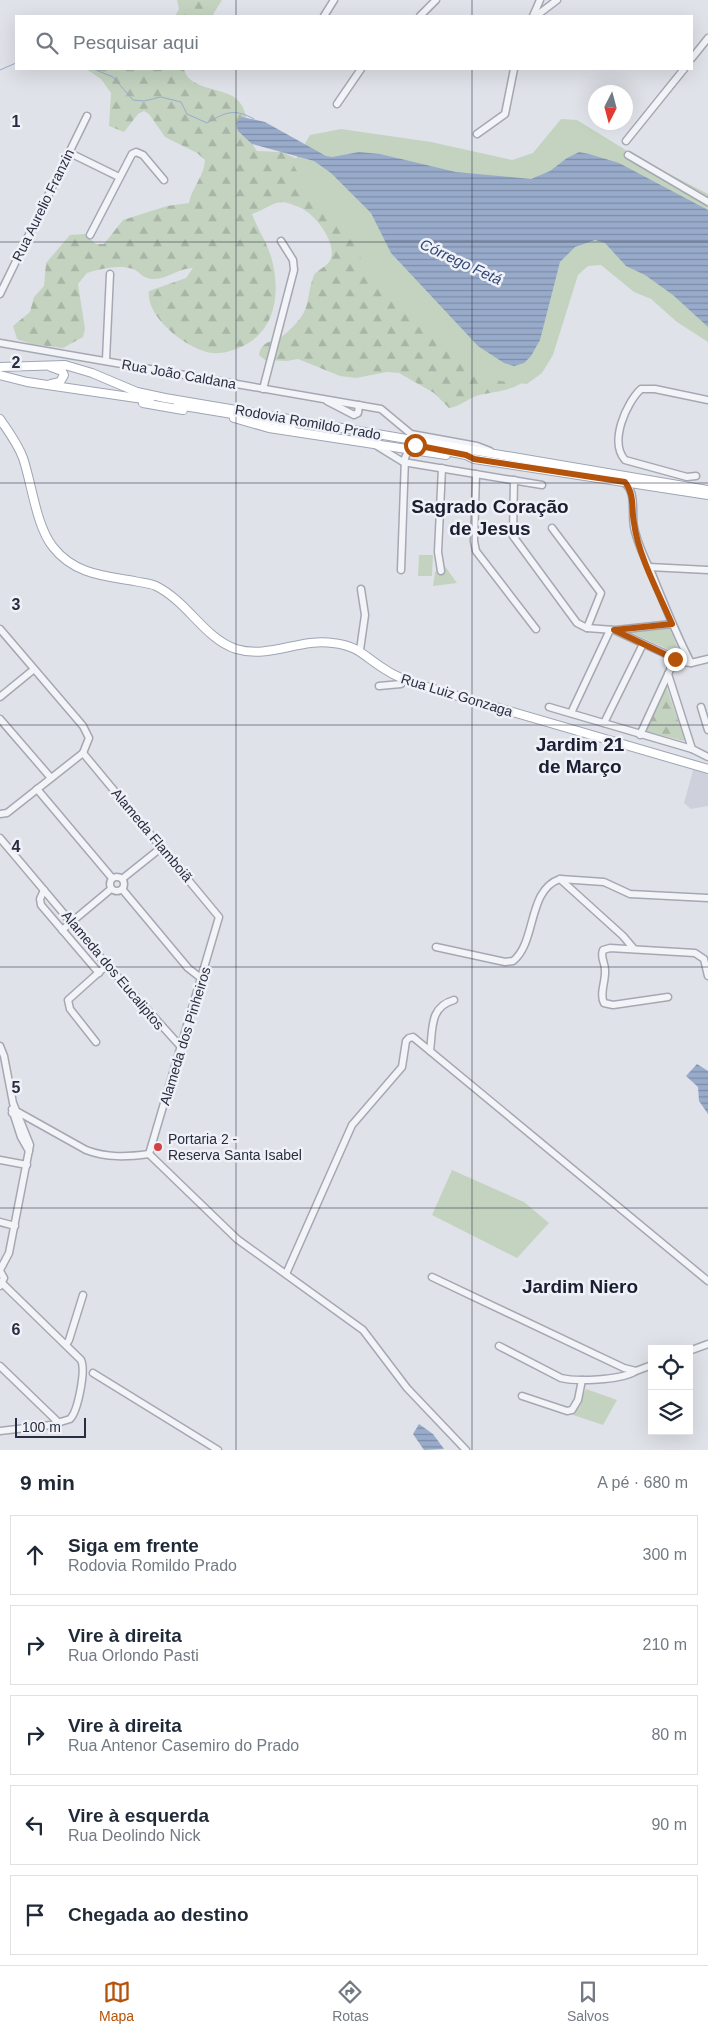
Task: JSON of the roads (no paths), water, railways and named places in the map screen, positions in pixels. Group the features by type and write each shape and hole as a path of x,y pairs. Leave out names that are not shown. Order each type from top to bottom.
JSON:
{"main road":[{"name":"Rodovia Romildo Prado","path":"0,365 65,365 148,395 708,490"},
{"path":"11,366 48,366 63,373 63,380 58,383 24,383"},
{"name":"Rodovia Romildo Prado","path":"0,375 24,383 141,398 415,445 466,455 474,459 708,495"},
{"path":"0,380 216,415 268,428 474,459"},
{"name":"Rua Luiz Gonzaga","path":"0,419 22,455 44,532 57,552 78,568 106,578 154,585 174,595 212,635 235,649 270,651 324,642 360,650 386,670 404,680 704,768"},
{"path":"651,480 669,479 708,485"}],"street":[{"path":"325,15 334,0"},
{"path":"421,15 436,0"},
{"path":"534,15 540,0"},
{"path":"535,15 557,0"},
{"path":"693,57 708,38"},
{"path":"337,104 361,70"},
{"path":"477,134 505,114 514,70"},
{"path":"626,140 683,70"},
{"name":"Rua Aurelio Franzin","path":"0,294 87,116"},
{"path":"90,235 132,154 136,152 143,155 164,180"},
{"path":"70,153 119,177"},
{"path":"628,155 708,202"},
{"path":"263,389 294,270 293,260 281,241"},
{"path":"106,360 110,274"},
{"name":"Rua João Caldana","path":"0,343 359,404 381,409 411,434 477,446 502,455"},
{"path":"696,476 687,477 625,460 620,452 620,429 628,409 641,389 655,389 708,400"},
{"path":"321,398 354,415 358,413 359,404"},
{"path":"376,445 406,463 542,484"},
{"path":"401,570 406,454 414,451"},
{"path":"441,571 438,552 442,468"},
{"path":"476,474 474,541 476,551 536,629"},
{"path":"514,480 513,536 576,622 587,628 612,630 672,624"},
{"path":"620,481 626,484 633,498"},
{"path":"691,663 672,624 634,528 633,498 636,490 645,486 708,495"},
{"path":"552,528 601,593 587,628"},
{"path":"649,567 708,570"},
{"path":"360,650 365,615 362,589"},
{"path":"0,629 33,670 83,726 89,738 83,753 7,813 0,814"},
{"path":"612,630 675,659 691,663 708,659"},
{"path":"571,713 612,630"},
{"path":"604,722 642,644"},
{"path":"640,735 675,659"},
{"path":"0,697 33,670"},
{"path":"668,674 692,749"},
{"path":"379,686 401,684 404,680"},
{"path":"549,707 692,749 706,756 704,768"},
{"path":"701,707 708,730"},
{"path":"0,719 51,778"},
{"name":"Alameda Flamboiã","path":"83,753 219,917"},
{"path":"37,789 112,878"},
{"name":"Alameda dos Eucaliptos","path":"0,838 107,965 182,1048"},
{"path":"122,879 162,847"},
{"path":"111,889 109,883 116,876 122,879 124,885 122,889"},
{"path":"560,879 628,940 634,949"},
{"path":"436,947 505,962 513,961 518,956 534,920 537,900 554,882 560,879 604,882 627,893 708,898"},
{"path":"111,889 117,891 122,889"},
{"path":"62,930 111,889"},
{"path":"122,889 188,968 202,979"},
{"name":"Alameda dos Eucaliptos","path":"44,890 40,901 41,905 99,973"},
{"name":"Alameda dos Pinheiros","path":"149,1154 182,1048 219,917"},
{"path":"668,997 608,1005 602,1001 605,970 601,958 603,950 610,948 634,949 698,954 704,959 708,976"},
{"path":"96,1042 68,1004 68,1000 107,965"},
{"path":"430,1051 436,1012 441,1005 454,1000"},
{"path":"286,1274 352,1125 402,1067 407,1039 413,1037 708,1281"},
{"path":"0,1046 4,1056 15,1113 30,1145 28,1165 8,1257 0,1271 4,1278 1,1285 66,1345 84,1366 74,1415 70,1419 59,1423 0,1431"},
{"path":"15,1113 98,1155 126,1157 149,1154 224,1228 363,1330 407,1388 466,1450"},
{"path":"0,1160 28,1165"},
{"path":"0,1222 15,1226"},
{"path":"432,1277 624,1368 636,1371"},
{"path":"66,1345 84,1295"},
{"path":"693,1350 708,1344"},
{"path":"499,1346 560,1378 582,1380 629,1374 648,1366"},
{"path":"0,1366 59,1423"},
{"path":"93,1373 218,1450"},
{"path":"522,1396 567,1411 572,1410 578,1400 582,1380"}],"water":[{"path":"242,117 265,122 326,156 332,157 359,152 380,154 456,172 531,179 550,171 567,158 579,152 619,163 708,210 708,327 673,295 645,275 626,266 605,243 595,240 575,247 560,262 540,340 531,356 524,363 514,366 504,363 478,346 391,253 371,213 331,173 314,161 252,144 238,131 236,123"},
{"path":"697,1064 708,1071 708,1114 699,1101 698,1087 686,1076"},
{"path":"419,1424 433,1434 444,1449 424,1450 413,1434"}],"waterway":[{"name":"Córrego Fetá","path":"0,70 15,63"},
{"name":"Córrego Fetá","path":"96,70 113,77 133,100 144,101 161,97 181,102 187,114 207,123 230,113 241,113 254,119"}],"place":[{"name":"Portaria 2 - Reserva Santa Isabel","path":"158,1147"}],"district":[{"name":"Sagrado Coração de Jesus","path":"490,517"},
{"name":"Jardim 21 de Março","path":"580,755"},
{"name":"Jardim Niero","path":"580,1286"}]}
